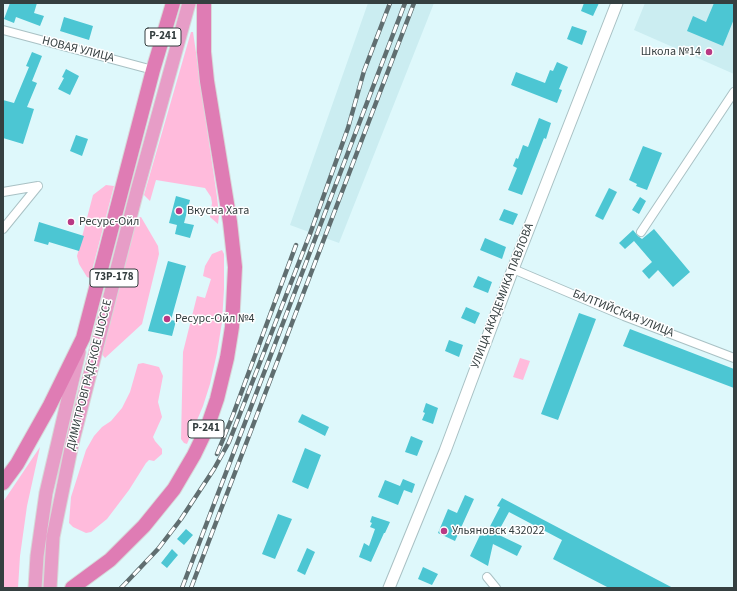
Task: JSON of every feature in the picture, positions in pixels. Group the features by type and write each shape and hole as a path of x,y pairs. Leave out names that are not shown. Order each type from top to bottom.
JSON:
{"highway":[{"name":"ДИМИТРОВГРАДСКОЕ ШОССЕ","path":"83,338 153,70 173,3"},
{"name":"Р-241","path":"72,588 110,560 144,526 174,489 194,455 207,428 217,399 227,358 232,327 235,267 230,222 205,59 204,3"},
{"name":"Р-241","path":"3,483 16,464 49,407 83,338"}],"main road":[{"name":"ДИМИТРОВГРАДСКОЕ ШОССЕ","path":"50,588 53,537 60,500 88,381 137,191 189,3"},
{"name":"ДИМИТРОВГРАДСКОЕ ШОССЕ","path":"35,588 37,556 46,493 83,338"}],"street":[{"name":"УЛИЦА АКАДЕМИКА ПАВЛОВА","path":"389,588 445,451 513,269 616,3"},
{"name":"НОВАЯ УЛИЦА","path":"3,30 153,70"},
{"path":"641,232 734,92"},
{"path":"3,192 38,186 3,229"},
{"name":"БАЛТИЙСКАЯ УЛИЦА","path":"513,269 624,316 734,358"},
{"path":"487,577 496,588"}],"shaded area":[{"path":"368,3 434,3 339,243 290,225"},
{"name":"Школа №14","path":"645,3 734,3 734,74 634,30"},
{"path":"191,32 193,32 217,197 219,215 218,224 210,217 212,203 211,197 205,188 156,180 150,201 144,195"},
{"path":"106,185 114,186 90,278 87,277 79,264 77,256 93,195"},
{"path":"141,217 158,246 159,254 142,324 105,358 101,353 137,218"},
{"path":"222,250 224,254 224,289 222,322 217,353 203,406 187,444 181,439 183,352 197,296 205,298 211,279 203,276 205,266 212,254"},
{"path":"520,358 530,361 523,380 513,377"},
{"path":"143,363 159,367 163,376 158,402 162,417 153,437 162,449 162,454 154,461 149,460 146,463 129,490 107,519 91,532 86,533 73,527 69,523 71,497 86,450 94,436 102,427 111,421 122,408 130,392 138,364"},
{"path":"40,447 27,506 20,556 18,588 3,588 3,502"}],"building":[{"path":"10,3 37,3 34,13 44,16 40,26 16,17 14,23 4,19"},
{"path":"584,3 599,3 593,16 581,11"},
{"path":"714,3 734,3 734,19 723,46 687,31 693,16 706,22"},
{"path":"64,17 93,26 89,40 60,31"},
{"path":"572,26 587,31 582,45 567,39"},
{"path":"32,52 42,56 32,81 37,83 27,107 34,109 23,144 3,138 3,100 14,103 29,67 26,66"},
{"path":"557,62 568,67 559,89 562,90 557,103 511,85 516,72 545,83 550,70 553,71"},
{"path":"66,69 79,76 70,95 58,89 64,78 62,77"},
{"path":"539,118 551,123 546,139 544,138 522,195 508,190 517,168 513,166 516,158 518,159 523,145 528,147"},
{"path":"76,135 88,139 82,156 70,151"},
{"path":"643,146 662,153 647,190 636,186 637,184 629,180"},
{"path":"609,188 617,192 603,220 595,216"},
{"name":"Вкусна Хата","path":"176,196 190,200 184,223 194,225 190,238 175,234 177,225 169,223"},
{"path":"640,197 646,201 639,214 632,210"},
{"path":"504,209 518,214 513,225 499,220"},
{"path":"39,222 84,236 79,251 49,242 48,245 34,241"},
{"path":"654,229 690,272 673,287 658,270 649,279 642,271 652,262 634,241 625,249 619,243 633,230 642,239"},
{"path":"485,238 506,247 502,259 480,250"},
{"path":"168,261 186,266 171,320 176,321 172,336 148,331"},
{"path":"478,276 492,282 488,293 473,287"},
{"path":"466,307 480,313 475,324 461,318"},
{"path":"579,313 596,319 558,420 541,414"},
{"path":"630,329 734,369 734,388 623,346"},
{"path":"449,340 463,345 459,357 445,351"},
{"path":"426,403 438,408 433,424 422,420 425,413 423,412"},
{"path":"302,414 329,427 325,436 298,422"},
{"path":"411,436 423,441 417,456 405,452"},
{"path":"305,448 321,455 308,489 292,482"},
{"path":"403,479 415,484 412,493 404,490 398,505 378,497 385,480 400,486"},
{"path":"465,495 474,499 455,541 438,533 448,509 457,513"},
{"path":"502,498 673,588 609,588 553,559 562,540 509,512 497,534 522,546 517,556 493,544 488,566 470,556 480,535 485,536 500,507 497,506"},
{"path":"278,514 292,519 275,559 262,554"},
{"path":"372,516 390,522 371,562 359,557 364,543 369,546 375,529 370,527 372,523 370,522"},
{"path":"186,529 193,535 184,545 177,539"},
{"path":"307,548 315,552 305,575 297,571"},
{"path":"172,549 178,555 167,568 161,563"},
{"path":"423,567 438,574 432,585 418,579"}],"railway":[{"path":"121,588 158,549 181,519 214,469 229,442 310,234 348,128 364,71 390,3"},
{"path":"182,588 405,3"},
{"path":"191,588 414,3"},
{"path":"217,454 296,245"}],"place":[{"name":"Школа №14","path":"709,52"},
{"name":"Вкусна Хата","path":"179,211"},
{"name":"Ресурс-Ойл","path":"71,222"},
{"name":"Ресурс-Ойл №4","path":"167,319"},
{"name":"Ульяновск 432022","path":"444,531"}]}
